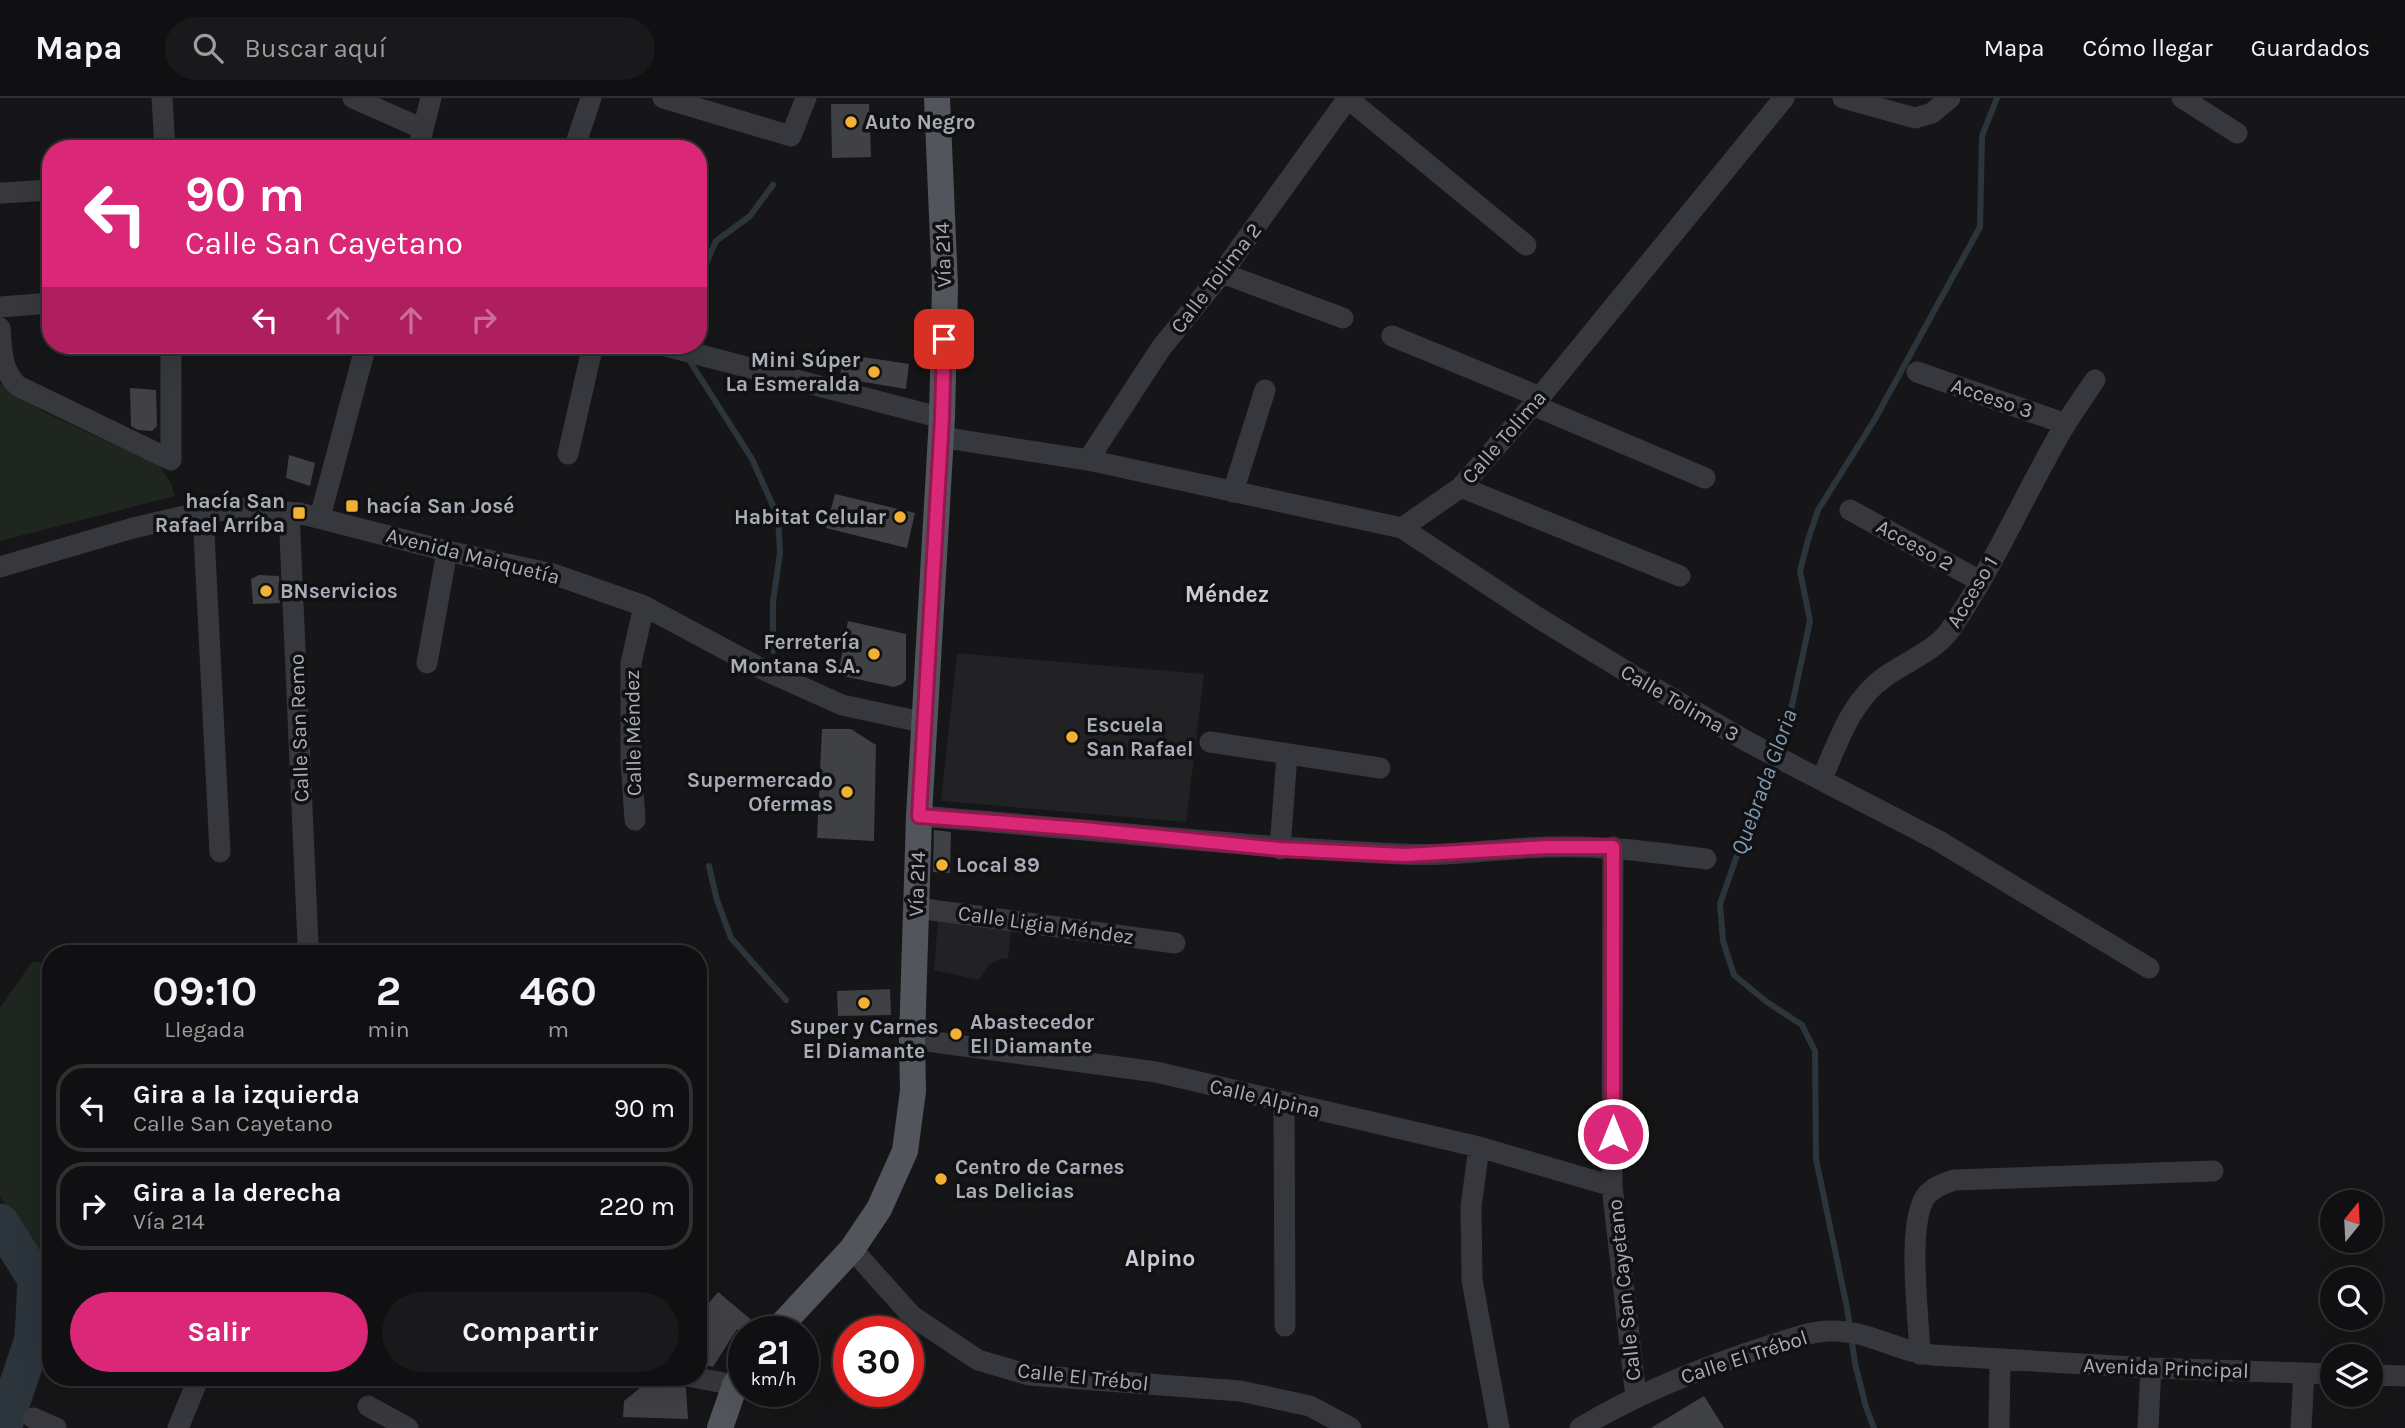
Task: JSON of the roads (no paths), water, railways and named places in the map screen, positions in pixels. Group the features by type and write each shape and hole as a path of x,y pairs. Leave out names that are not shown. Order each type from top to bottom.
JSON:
{"main road":[{"name":"Vía 214","path":"790,1316 852,1249 879,1209 905,1151 913,1091 912,1039 919,816 941,428 945,286 937,98"},
{"path":"720,1428 728,1407"}],"street":[{"path":"162,98 164,140"},
{"path":"353,98 420,139 431,98"},
{"path":"577,140 591,98"},
{"path":"663,98 791,136 806,98"},
{"path":"1348,98 1526,245"},
{"name":"Calle Tolima 2","path":"1088,460 1161,348 1222,273 1348,98"},
{"name":"Calle Tolima","path":"1402,528 1461,487 1536,401 1784,98"},
{"path":"1843,98 1915,118 1932,113 1950,98"},
{"path":"2182,98 2237,133"},
{"path":"0,193 42,191"},
{"path":"1222,273 1343,318"},
{"path":"0,307 42,304"},
{"path":"0,328 5,369 10,379 18,386 171,460 171,354"},
{"path":"1392,336 1705,478"},
{"path":"320,517 364,354"},
{"path":"568,454 591,354"},
{"path":"693,354 941,428 1402,528"},
{"name":"Acceso 3","path":"1917,372 2066,424"},
{"name":"Acceso 1","path":"1822,779 1849,718 1864,695 1948,633 1980,581 2066,424 2095,380"},
{"path":"1233,492 1265,390"},
{"path":"1461,487 1680,576"},
{"name":"Avenida Maiquetía","path":"0,568 133,528 203,513 240,508 320,517 447,551 553,575 644,606 762,669 842,705 926,723"},
{"name":"Acceso 2","path":"1850,510 1980,581"},
{"name":"Calle San Remo","path":"289,512 308,944"},
{"path":"203,513 220,852"},
{"name":"Calle Tolima 3","path":"1402,528 1537,617 1748,742 1939,841 2149,968"},
{"path":"427,663 447,551"},
{"name":"Calle Méndez","path":"635,820 631,761 631,663 644,606"},
{"path":"1210,742 1380,768"},
{"path":"1280,849 1287,754"},
{"path":"919,816 1280,849 1405,855 1547,847 1613,847 1706,859"},
{"name":"Calle San Cayetano","path":"1613,847 1612,1186 1636,1397"},
{"name":"Calle Ligia Méndez","path":"916,908 1175,943"},
{"name":"Calle Alpina","path":"912,1039 1156,1072 1479,1147 1612,1186"},
{"path":"1284,1102 1285,1326"},
{"path":"1479,1147 1471,1207 1472,1280 1499,1428"},
{"path":"1920,1354 1916,1232 1918,1212 1927,1194 1941,1185 1954,1180 2213,1171"},
{"name":"Calle El Trébol","path":"852,1249 912,1316 978,1360 1029,1374 1241,1391 1310,1406 1351,1428"},
{"name":"Calle El Trébol","path":"1580,1428 1636,1397 1690,1372 1803,1335 1829,1331 1864,1334 1920,1354 2000,1361"},
{"path":"1999,1428 2000,1361"},
{"name":"Avenida Principal","path":"2000,1361 2320,1374"},
{"path":"2148,1428 2151,1368"},
{"path":"2301,1428 2304,1373"},
{"path":"2383,1375 2405,1376"},
{"path":"707,1377 728,1378"},
{"path":"178,1428 195,1386"},
{"path":"368,1406 408,1428"},
{"path":"33,1418 56,1428"}],"waterway":[{"name":"Quebrada Gloria","path":"1874,1428 1855,1363 1847,1308 1816,1159 1815,1051 1802,1025 1767,1002 1734,975 1723,941 1720,904 1788,724 1810,621 1800,571 1818,510 1875,419 1980,227 1982,136 1997,98"},
{"path":"707,262 716,241 750,216 773,185"},
{"path":"691,363 752,459 778,517 780,553 773,602 773,651"},
{"path":"709,866 717,900 731,938 786,1000"},
{"path":"0,1222 36,1279 33,1339 3,1428"}],"place":[{"name":"Auto Negro","path":"851,122"},
{"name":"Mini Súper La Esmeralda","path":"874,372"},
{"name":"hacía San José","path":"352,506"},
{"name":"hacía San Rafael Arríba","path":"299,513"},
{"name":"Habitat Celular","path":"900,517"},
{"name":"BNservicios","path":"266,591"},
{"name":"Ferretería Montana S.A.","path":"874,654"},
{"name":"Escuela San Rafael","path":"1072,737"},
{"name":"Supermercado Ofermas","path":"847,792"},
{"name":"Local 89","path":"942,865"},
{"name":"Super y Carnes El Diamante","path":"864,1003"},
{"name":"Abastecedor El Diamante","path":"956,1034"},
{"name":"Centro de Carnes Las Delicias","path":"941,1179"}],"district":[{"name":"Méndez","path":"1227,594"},
{"name":"Alpino","path":"1160,1258"}]}
